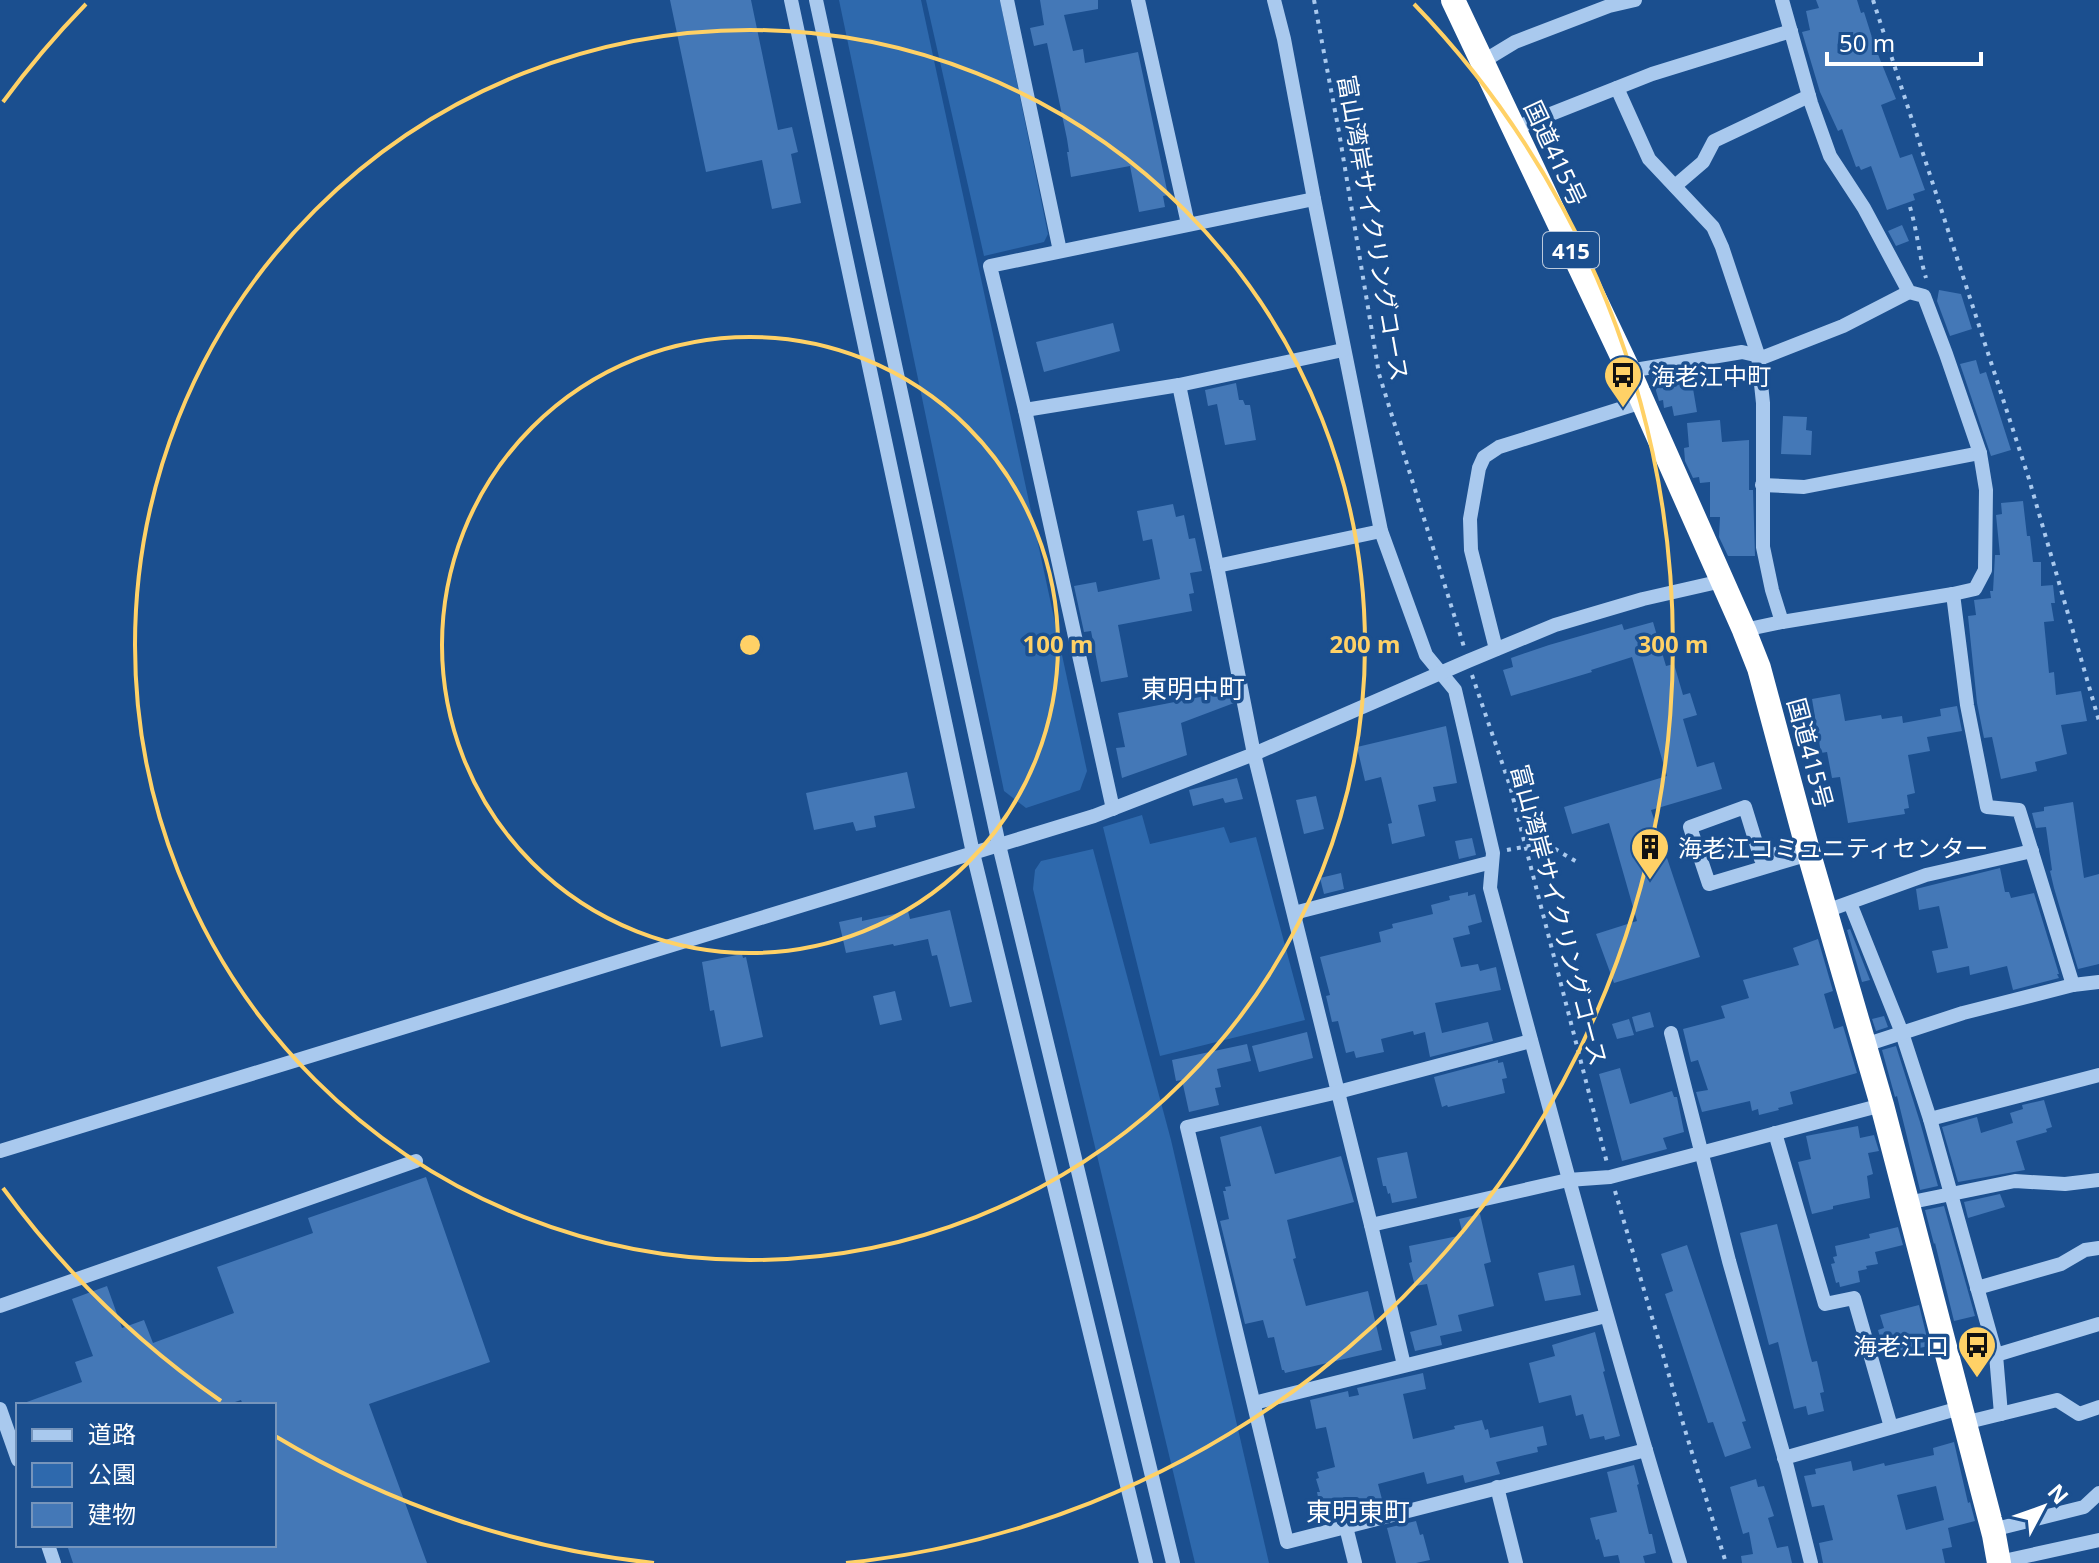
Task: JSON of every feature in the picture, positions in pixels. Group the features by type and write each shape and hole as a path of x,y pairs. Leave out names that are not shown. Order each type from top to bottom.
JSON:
{"highway":[{"name":"国道415号","path":"1453,0 1629,371 1759,668 1882,1105 1999,1562"}],"street":[{"path":"791,0 973,853 1146,1563"},
{"path":"816,0 999,845 1173,1563"},
{"path":"1007,0 1060,251"},
{"path":"1138,0 1188,224"},
{"path":"1274,0 1381,531 1426,655 1455,690 1493,857 1490,888 1531,1041 1579,1179 1606,1316 1680,1563"},
{"path":"1482,62 1515,42 1609,6 1635,0"},
{"path":"1744,630 1975,589 1985,570 1986,490 1980,453 1946,354 1916,294 1830,156 1809,96 1782,0"},
{"path":"1513,129 1652,74 1791,31"},
{"path":"1617,88 1649,159 1713,227 1758,355 1763,403 1763,547 1782,622"},
{"path":"1675,186 1703,162 1714,141 1809,96"},
{"path":"1113,809 990,266 1314,199"},
{"path":"1629,371 1742,352 1764,357 1916,294"},
{"path":"1025,410 1179,385 1343,350"},
{"path":"1179,385 1254,754 1404,1365"},
{"path":"1496,649 1471,550 1470,519 1479,468 1484,457 1499,447 1642,402"},
{"path":"1762,485 1804,487 1980,453"},
{"path":"1217,566 1381,531"},
{"path":"0,1151 1113,809 1254,754 1496,649 1570,621 1643,599 1722,581"},
{"path":"1953,594 1967,705 1987,807 2019,810 2073,985"},
{"path":"1745,807 1761,859 1808,849 1709,884 1690,827 1745,807"},
{"path":"1826,911 1926,875 2032,851"},
{"path":"1294,913 1493,857"},
{"path":"1850,903 1902,1033 1930,1119 1996,1355 2001,1414"},
{"path":"1865,1045 1963,1013 2073,985 2099,982"},
{"path":"1671,1033 1811,1563"},
{"path":"1531,1041 1338,1092 1187,1127 1287,1542 1646,1450"},
{"path":"1930,1119 2099,1075"},
{"path":"1371,1225 1579,1179 1610,1177 1882,1105"},
{"path":"1775,1133 1825,1304 1854,1298 1891,1427"},
{"path":"0,1306 416,1161"},
{"path":"1907,1203 2015,1181 2065,1184 2099,1180"},
{"path":"1977,1288 2061,1264 2085,1250 2099,1248"},
{"path":"1254,1403 1606,1316"},
{"path":"1996,1355 2099,1324"},
{"path":"1784,1458 1891,1427 1962,1415 2001,1414 2057,1400 2079,1414 2099,1407"},
{"path":"0,1409 16,1454"},
{"path":"1497,1487 1516,1563"},
{"path":"1992,1530 2084,1507 2099,1493"},
{"path":"1346,1527 1355,1563"},
{"path":"1999,1562 2099,1540"}],"path":[{"name":"富山湾岸サイクリングコース","path":"1314,0 1379,374 1462,643"},
{"path":"1873,0 2029,479 2099,721"},
{"path":"1910,207 1928,285 1916,294"},
{"name":"富山湾岸サイクリングコース","path":"1474,679 1510,786 1607,1162"},
{"path":"1493,857 1545,843 1577,862"},
{"path":"1614,1189 1726,1563"}],"green space":[{"path":"839,0 921,0 1087,771 1080,790 1026,808 1004,791"},
{"path":"926,0 1000,0 1048,234 1044,242 984,256"},
{"path":"1142,815 1150,844 1224,827 1230,843 1256,837 1305,1020 1160,1056 1103,827"},
{"path":"1093,849 1171,1140 1269,1563 1195,1563 1033,889 1035,870 1041,861"}],"building":[{"path":"670,0 751,0 778,130 792,127 798,152 791,154 801,203 772,209 762,160 706,172"},
{"path":"1040,0 1098,0 1098,9 1064,15 1073,51 1083,49 1085,63 1138,52 1168,195 1163,196 1165,207 1139,212 1130,166 1071,177 1067,139 1047,43 1034,46 1030,28 1044,25"},
{"path":"1816,0 1857,0 1861,13 1864,12 1896,99 1881,105 1900,158 1912,154 1925,190 1913,194 1915,200 1887,210 1871,166 1861,170 1859,166 1856,167 1842,129 1838,131 1820,92 1802,32 1810,30 1806,11 1819,8"},
{"path":"1902,225 1909,241 1896,246 1888,231"},
{"path":"1939,290 1961,294 1972,329 1950,336 1937,301"},
{"path":"1113,323 1120,351 1044,372 1036,342"},
{"path":"1976,360 1980,374 1986,372 2011,450 1991,456 1960,364"},
{"path":"1690,371 1697,412 1674,416 1672,406 1664,408 1663,400 1659,401 1652,377"},
{"path":"1236,383 1239,400 1250,405 1256,440 1225,445 1217,404 1208,406 1205,390"},
{"path":"1783,416 1807,417 1806,430 1812,431 1811,455 1781,454"},
{"path":"1720,420 1722,442 1749,440 1749,490 1753,490 1755,556 1728,556 1719,537 1720,517 1710,517 1710,482 1700,483 1699,477 1693,478 1685,461 1684,448 1689,447 1687,423"},
{"path":"2023,501 2033,562 2041,562 2041,586 2053,585 2055,603 2051,603 2054,621 2044,622 2049,673 2054,672 2056,695 2081,691 2087,721 2061,725 2067,754 2035,762 2037,771 2001,779 1992,737 1984,738 1968,616 1976,615 1974,600 1991,598 1995,555 2000,555 1996,515 2002,514 2001,503"},
{"path":"1173,504 1176,517 1184,515 1189,539 1195,538 1202,571 1190,573 1194,593 1189,594 1192,611 1118,625 1128,677 1101,682 1091,631 1084,632 1074,586 1096,582 1098,592 1160,579 1152,539 1143,541 1137,511"},
{"path":"1653,622 1666,666 1674,664 1683,695 1690,693 1697,715 1683,719 1697,767 1714,762 1722,789 1651,810 1700,957 1614,983 1596,934 1637,921 1609,823 1572,834 1564,807 1667,776 1632,657 1511,696 1503,670 1513,667 1511,658 1549,645 1622,624 1624,630"},
{"path":"1231,691 1234,703 1181,723 1187,755 1122,778 1116,748 1125,747 1118,713"},
{"path":"1840,694 1845,721 1881,715 1882,719 1902,716 1903,723 1941,716 1940,709 1957,706 1962,731 1927,737 1930,751 1908,755 1915,793 1907,795 1909,808 1904,809 1905,814 1848,823 1840,777 1832,778 1827,752 1821,753 1812,699"},
{"path":"1446,726 1457,783 1433,787 1436,801 1418,805 1425,836 1392,844 1388,824 1392,823 1381,777 1365,781 1357,747"},
{"path":"907,772 915,808 874,816 876,827 856,831 853,822 814,830 806,793"},
{"path":"1237,778 1243,799 1225,803 1223,798 1193,806 1189,790"},
{"path":"1316,796 1324,829 1304,834 1296,800"},
{"path":"2073,802 2084,878 2099,874 2099,964 2078,969 2050,871 2046,827 2036,828 2032,813 2044,811 2044,807"},
{"path":"1472,838 1476,855 1459,859 1455,841"},
{"path":"2000,868 2005,892 2009,892 2011,898 2034,893 2059,978 2013,990 2007,966 1970,975 1969,966 1937,973 1932,951 1948,948 1939,906 1919,910 1916,889"},
{"path":"1341,873 1344,889 1324,894 1320,878"},
{"path":"1468,892 1468,896 1475,894 1482,922 1468,926 1470,934 1453,938 1461,967 1478,964 1480,971 1496,967 1501,990 1435,1003 1442,1033 1488,1022 1493,1041 1430,1057 1425,1032 1414,1035 1413,1031 1381,1039 1384,1052 1356,1058 1354,1051 1346,1053 1338,1021 1332,1022 1326,996 1330,995 1320,957 1381,942 1379,932 1393,928 1392,924 1433,914 1431,905 1450,900 1449,896"},
{"path":"950,910 972,1002 950,1007 937,955 932,956 928,939 846,953 839,922 862,917 862,921 908,911 910,919"},
{"path":"1850,929 1870,980 1862,982 1847,930"},
{"path":"1818,939 1833,991 1824,994 1834,1029 1843,1026 1857,1073 1790,1092 1793,1104 1779,1110 1759,1115 1758,1109 1752,1111 1750,1101 1702,1112 1696,1092 1708,1090 1698,1060 1691,1062 1683,1029 1725,1018 1721,1006 1749,998 1743,980 1799,965 1793,948"},
{"path":"742,954 743,958 746,957 763,1037 721,1047 714,1010 710,1011 702,962"},
{"path":"895,991 902,1020 880,1025 873,996"},
{"path":"1650,1012 1654,1027 1636,1032 1632,1017"},
{"path":"1884,1016 1888,1027 1876,1031 1872,1019"},
{"path":"1629,1019 1634,1035 1617,1039 1612,1024"},
{"path":"1307,1032 1313,1058 1259,1072 1252,1046"},
{"path":"1247,1044 1251,1061 1217,1069 1221,1087 1215,1088 1219,1105 1189,1112 1182,1080 1176,1081 1172,1060"},
{"path":"1896,1046 1938,1186 1920,1190 1897,1096 1882,1050"},
{"path":"1498,1060 1498,1063 1503,1062 1507,1078 1502,1079 1505,1093 1442,1107 1434,1077"},
{"path":"1620,1068 1630,1104 1672,1091 1677,1097 1684,1132 1663,1138 1667,1149 1622,1161 1599,1074"},
{"path":"2044,1100 2052,1127 2046,1129 2047,1132 2016,1141 2025,1170 1958,1182 1942,1127 1977,1117 1981,1133 2013,1123 2010,1113 2023,1109 2022,1105"},
{"path":"1261,1126 1275,1174 1341,1156 1354,1202 1287,1220 1296,1258 1293,1259 1306,1306 1368,1291 1382,1350 1285,1373 1274,1337 1268,1338 1263,1320 1245,1324 1220,1221 1229,1219 1223,1191 1231,1186 1220,1137"},
{"path":"1858,1126 1860,1138 1874,1135 1879,1151 1868,1153 1873,1174 1867,1176 1870,1198 1812,1214 1798,1162 1811,1159 1806,1136"},
{"path":"1407,1152 1417,1198 1392,1203 1390,1193 1383,1186 1377,1158"},
{"path":"426,1177 490,1362 369,1404 427,1563 73,1563 68,1547 276,1547 276,1403 242,1403 241,1400 232,1403 24,1403 82,1382 75,1362 93,1356 72,1299 107,1286 122,1328 144,1320 153,1343 234,1313 217,1267 313,1233 308,1218"},
{"path":"2000,1194 2005,1207 1968,1218 1964,1202"},
{"path":"1944,1206 1975,1316 1954,1321 1925,1210"},
{"path":"1480,1214 1491,1262 1484,1264 1494,1306 1458,1315 1462,1331 1440,1336 1442,1345 1415,1351 1410,1332 1437,1325 1427,1284 1415,1286 1409,1263 1412,1262 1409,1246 1463,1235 1459,1219"},
{"path":"1777,1224 1810,1355 1812,1362 1817,1361 1824,1392 1820,1393 1824,1411 1808,1415 1806,1406 1794,1409 1778,1342 1769,1345 1740,1233"},
{"path":"1898,1227 1903,1245 1875,1252 1878,1264 1858,1271 1860,1282 1840,1287 1839,1282 1836,1283 1831,1264 1835,1263 1833,1257 1837,1256 1835,1246 1870,1238 1869,1234"},
{"path":"1687,1245 1746,1421 1742,1422 1751,1448 1725,1457 1713,1422 1708,1423 1665,1294 1673,1291 1661,1254"},
{"path":"1574,1265 1581,1295 1545,1301 1538,1273"},
{"path":"1919,1305 1929,1346 1885,1355 1878,1330 1884,1328 1880,1315"},
{"path":"1595,1332 1620,1436 1605,1440 1604,1436 1590,1439 1583,1414 1576,1416 1571,1395 1539,1403 1529,1363 1555,1356 1552,1345"},
{"path":"1423,1373 1426,1389 1403,1394 1413,1439 1482,1420 1490,1438 1543,1426 1547,1445 1537,1447 1538,1452 1496,1462 1500,1474 1465,1483 1463,1475 1427,1484 1424,1472 1378,1484 1384,1507 1355,1513 1354,1508 1343,1511 1342,1507 1321,1512 1317,1472 1335,1467 1326,1427 1316,1429 1310,1400 1348,1391 1349,1397 1359,1395 1357,1388"},
{"path":"1954,1442 1975,1521 1948,1528 1952,1547 1942,1549 1945,1563 1823,1563 1819,1543 1833,1540 1824,1505 1812,1507 1804,1476 1816,1474 1815,1469 1851,1461 1853,1471 1884,1463 1885,1466 1934,1455 1933,1448","holes":["1936,1486 1944,1520 1906,1530 1897,1495"]},
{"path":"1634,1465 1656,1553 1643,1556 1645,1563 1620,1563 1618,1555 1604,1557 1590,1518 1617,1512 1607,1472"},
{"path":"1756,1479 1758,1487 1764,1486 1774,1516 1768,1518 1777,1548 1788,1546 1792,1563 1742,1563 1741,1556 1753,1554 1749,1532 1743,1534 1730,1487"},
{"path":"1416,1521 1430,1560 1396,1563 1387,1528"}],"place":[{"name":"海老江中町","path":"1623,409"},
{"name":"海老江コミュニティセンター","path":"1650,881"},
{"name":"海老江口","path":"1977,1379"}],"district":[{"name":"東明中町","path":"1193,688"},
{"name":"東明東町","path":"1358,1511"}]}
